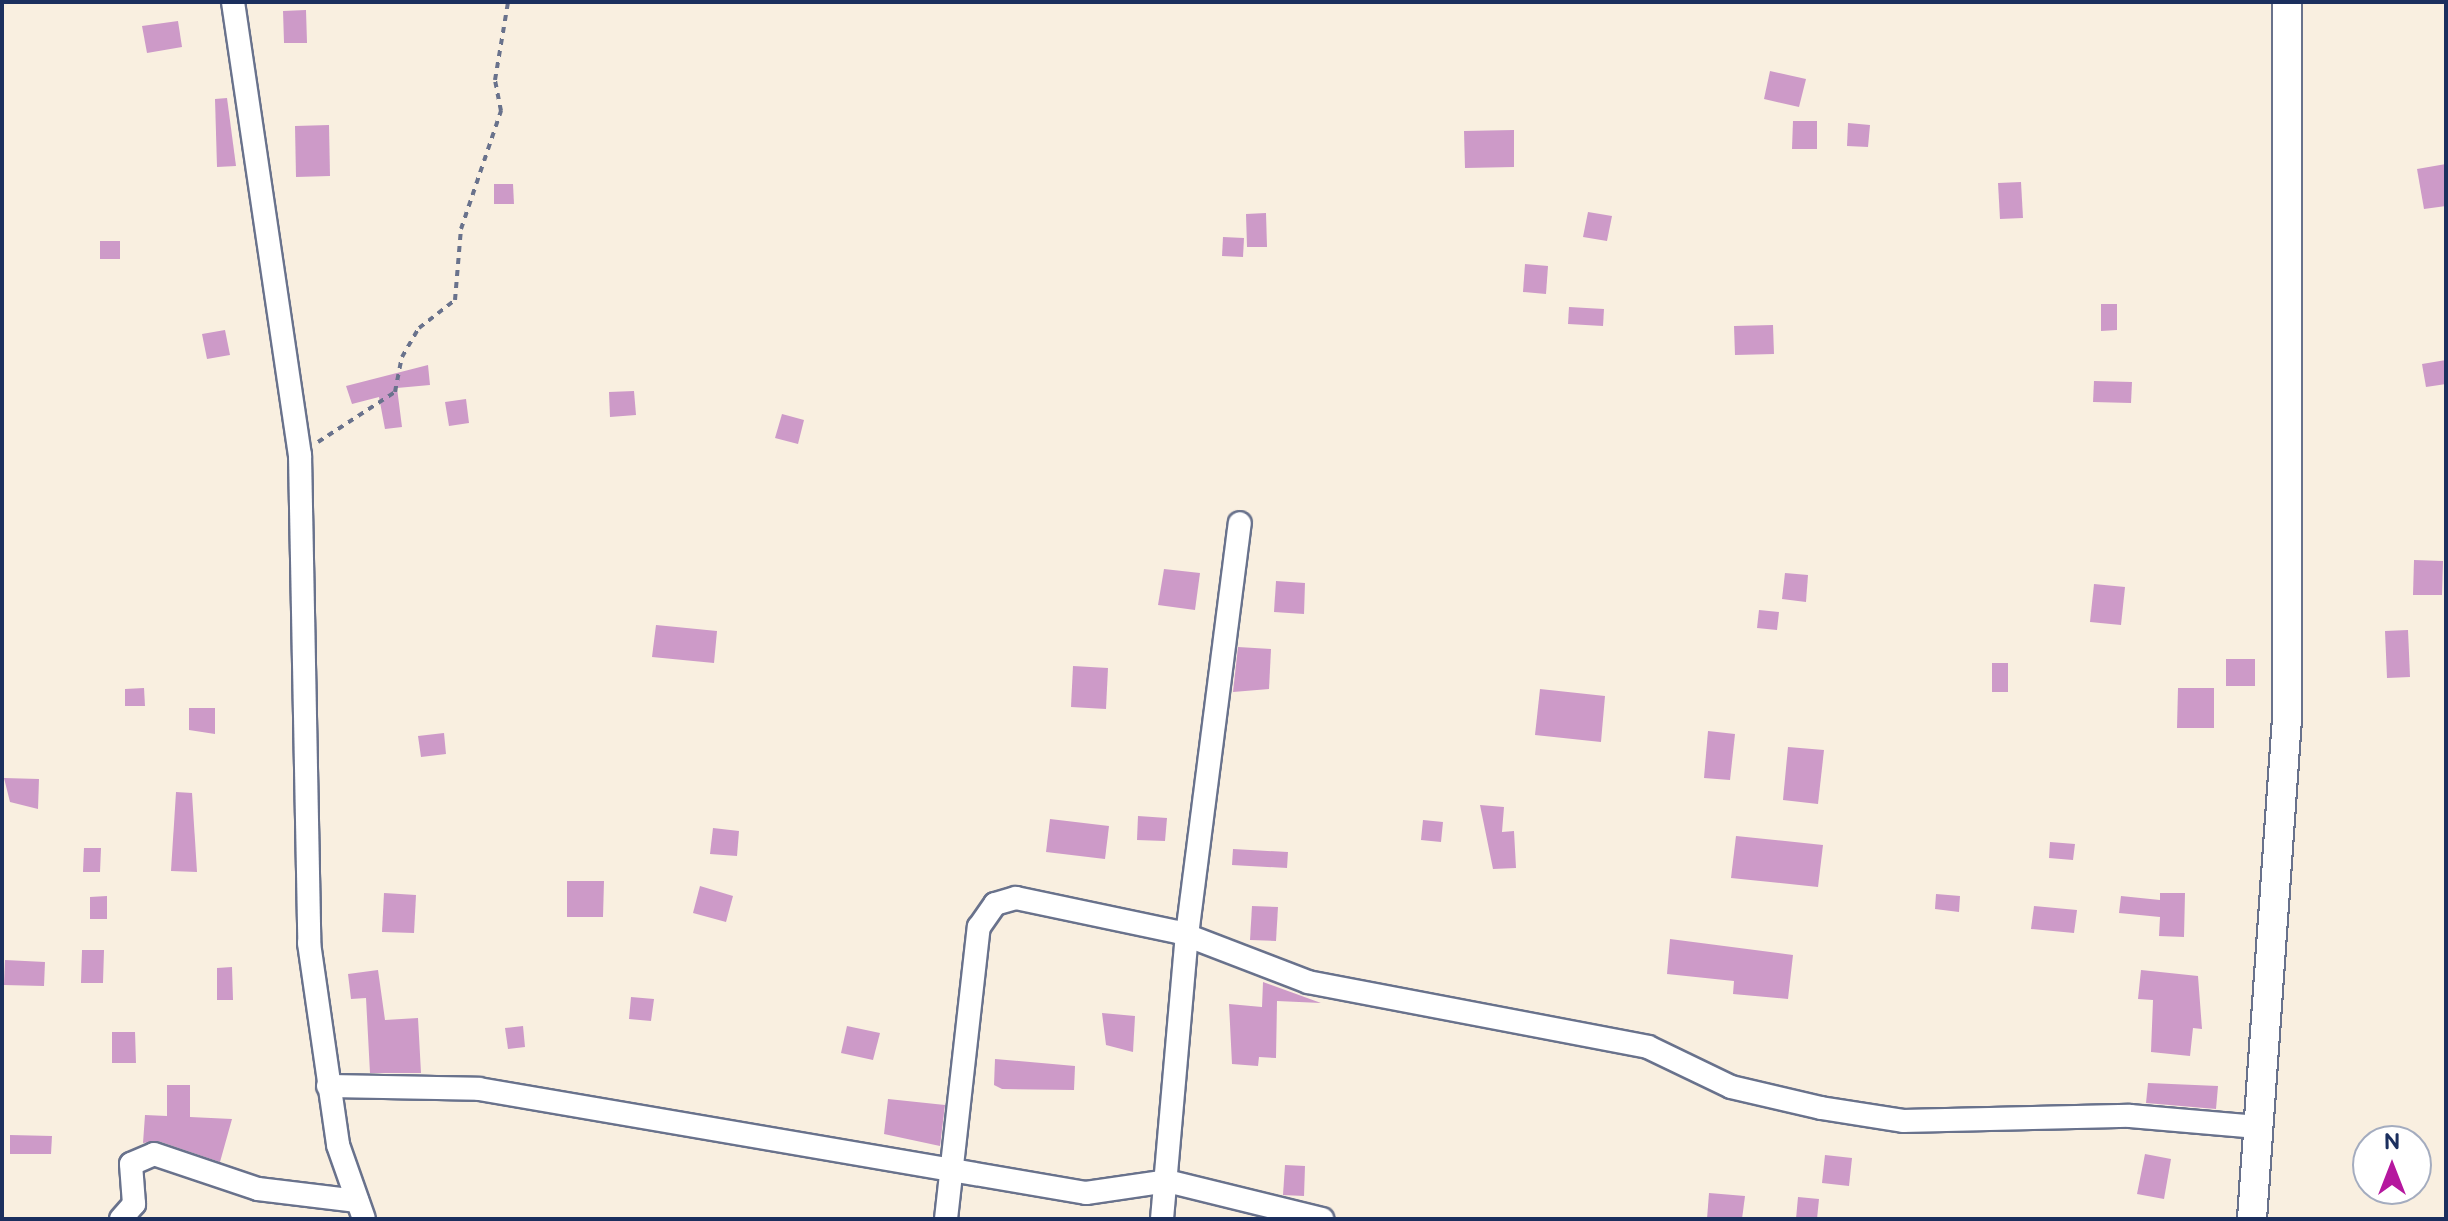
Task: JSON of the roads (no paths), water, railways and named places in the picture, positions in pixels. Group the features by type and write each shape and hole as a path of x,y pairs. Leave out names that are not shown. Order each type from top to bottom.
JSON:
{"street":[{"path":"121,1219 134,1204 131,1164 154,1154 258,1189 360,1210 328,1086 309,943 300,455 233,2"},
{"path":"2252,1219 2287,721 2287,2"},
{"path":"1162,1219 1187,935 1240,523"},
{"path":"946,1219 973,958 979,927 995,904 1041,898 1187,935 1284,976 1648,1047 1731,1087 1821,1108 1903,1121 2130,1116 2258,1127"},
{"path":"328,1086 479,1089 1086,1193 1167,1181 1322,1219"}]}
